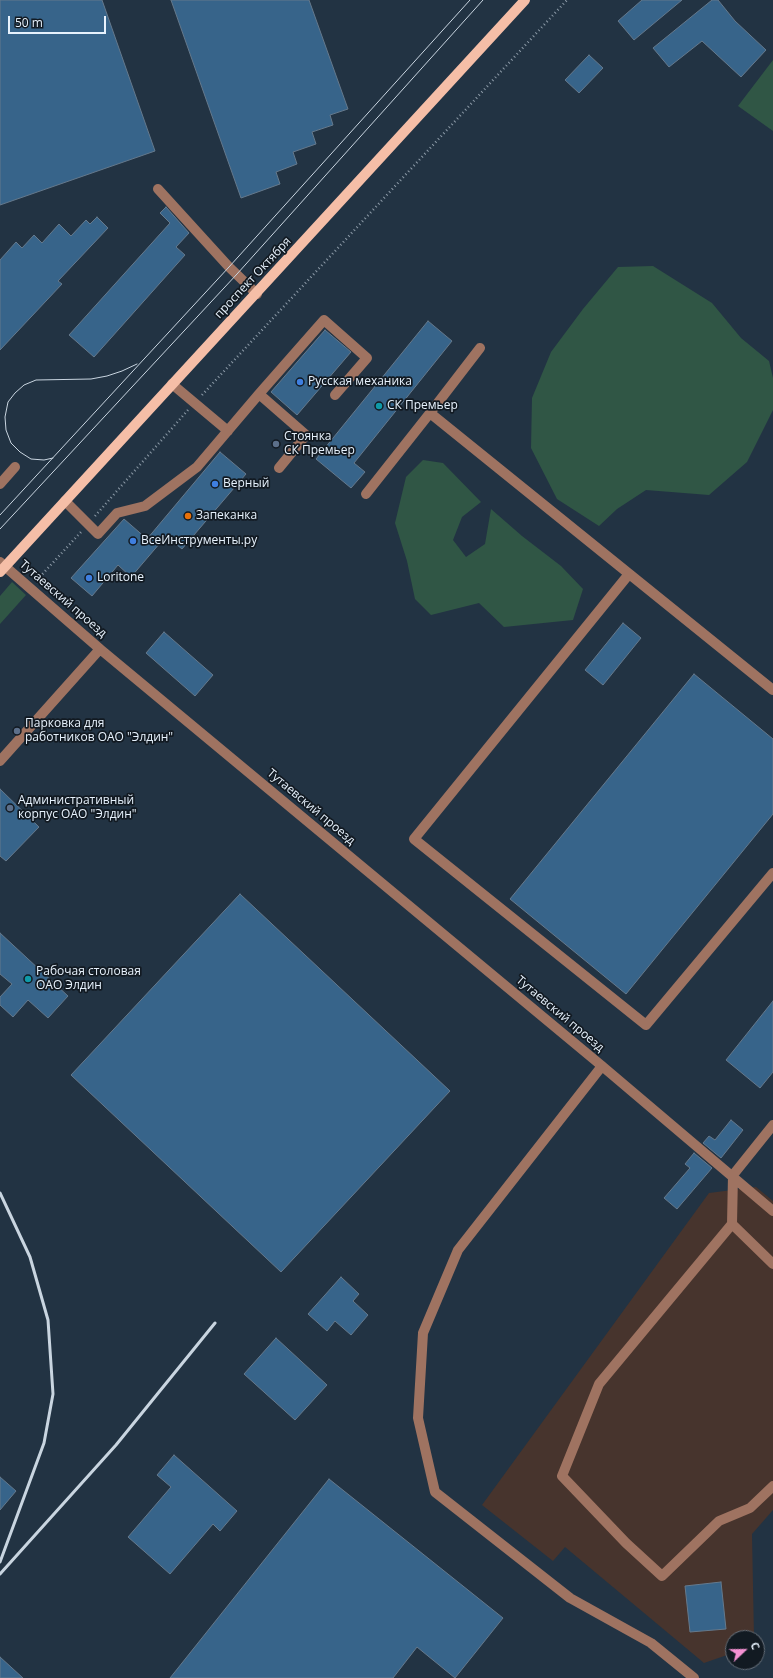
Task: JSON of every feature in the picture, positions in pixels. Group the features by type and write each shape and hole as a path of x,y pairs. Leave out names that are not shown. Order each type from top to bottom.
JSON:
{"main road":[{"name":"проспект Октября","path":"2,567 257,294 525,0"}],"street":[{"path":"158,189 257,294"},
{"path":"65,501 98,534 118,513 145,506 197,467 258,394 324,320 368,358 335,395"},
{"path":"366,494 480,348"},
{"path":"172,384 228,431"},
{"path":"258,394 306,435 279,468"},
{"path":"430,413 773,690"},
{"path":"0,484 15,467"},
{"name":"Тутаевский проезд","path":"2,567 30,588 100,649 773,1210"},
{"path":"629,574 414,839 646,1025 773,873"},
{"path":"0,761 100,649"},
{"path":"602,1066 458,1250 423,1333 418,1418 435,1492 570,1598 651,1643 694,1678"},
{"path":"773,1125 732,1175 732,1224 599,1384 562,1476 626,1543 662,1576 719,1521 750,1508 773,1486"},
{"path":"732,1224 773,1264"}],"path":[{"path":"30,588 194,402 567,0"}],"shaded area":[{"path":"756,1187 773,1201 773,1510 752,1534 754,1630 725,1630 725,1656 704,1663 565,1547 553,1561 482,1505 709,1193"}],"green space":[{"path":"773,60 773,131 738,106"},
{"path":"653,266 712,303 741,338 769,361 773,378 773,410 747,462 709,495 646,490 617,509 599,526 557,499 531,448 532,398 551,352 583,309 618,267"},
{"path":"423,460 443,463 481,502 462,517 453,540 466,557 485,544 491,509 522,536 561,566 583,589 573,620 504,627 479,603 431,615 415,599 407,561 395,523 406,477"},
{"path":"12,582 26,595 0,624 0,596"}],"building":[{"path":"0,0 102,0 155,151 0,205"},
{"path":"171,0 309,0 348,109 330,115 333,125 312,132 316,144 293,152 297,164 276,172 280,184 241,198"},
{"path":"642,0 682,0 634,40 618,21"},
{"path":"712,0 718,0 735,21 766,50 741,77 702,41 669,67 653,48"},
{"path":"589,55 603,68 579,93 565,80"},
{"path":"166,207 189,233 176,247 185,255 94,357 69,335 170,223 160,213"},
{"path":"97,217 108,228 58,281 62,284 0,350 0,260 16,242 22,248 34,235 42,243 59,224 71,236 86,220 90,224"},
{"name":"СК Премьер","path":"428,321 452,341 354,463 365,472 351,488 316,459"},
{"path":"325,330 351,352 297,415 271,392"},
{"path":"220,452 246,474 182,549 166,536 131,577 118,565 92,596 71,578 124,519 147,539"},
{"path":"623,623 641,638 603,685 585,670"},
{"path":"164,632 213,675 195,696 146,653"},
{"path":"694,674 773,739 773,814 626,994 510,899"},
{"name":"Административный корпус ОАО \"Элдин\"","path":"0,789 39,827 6,861 0,856"},
{"path":"240,894 450,1091 281,1272 71,1075"},
{"name":"Рабочая столовая ОАО Элдин","path":"0,933 68,996 48,1018 28,1000 13,1017 0,1005 0,997 12,984 0,974"},
{"path":"773,1001 773,1072 760,1088 726,1060"},
{"path":"731,1120 743,1130 721,1158 703,1143 709,1136 715,1140"},
{"path":"694,1153 712,1168 677,1209 664,1198 690,1168 685,1164"},
{"path":"341,1277 359,1294 353,1301 368,1315 351,1335 335,1321 327,1331 308,1314"},
{"path":"276,1338 327,1385 295,1420 244,1374"},
{"path":"174,1455 237,1511 220,1531 213,1524 170,1574 128,1537 171,1487 157,1475"},
{"path":"0,1477 16,1491 0,1510"},
{"path":"329,1479 503,1618 455,1678 417,1647 393,1678 170,1678"},
{"path":"721,1582 726,1629 690,1632 685,1586"},
{"path":"0,1657 23,1678 0,1678"}],"tram line":[{"path":"0,515 229,267 470,0"},
{"path":"0,529 237,274 483,0"},
{"path":"53,458 44,460 31,459 20,452 11,443 6,430 5,417 8,402 15,393 24,385 36,380 91,379 107,376 137,364"}],"railway":[{"path":"0,1193 30,1257 48,1320 53,1394 44,1443 0,1562"},
{"path":"0,1574 116,1445 215,1323"}],"place":[{"name":"Русская механика","path":"300,382"},
{"name":"СК Премьер","path":"379,406"},
{"name":"Стоянка СК Премьер","path":"276,444"},
{"name":"Верный","path":"215,484"},
{"name":"Запеканка","path":"188,516"},
{"name":"ВсеИнструменты.ру","path":"133,541"},
{"name":"Loritone","path":"89,578"},
{"name":"Парковка для работников ОАО \"Элдин\"","path":"17,731"},
{"name":"Административный корпус ОАО \"Элдин\"","path":"10,808"},
{"name":"Рабочая столовая ОАО Элдин","path":"28,979"}]}
